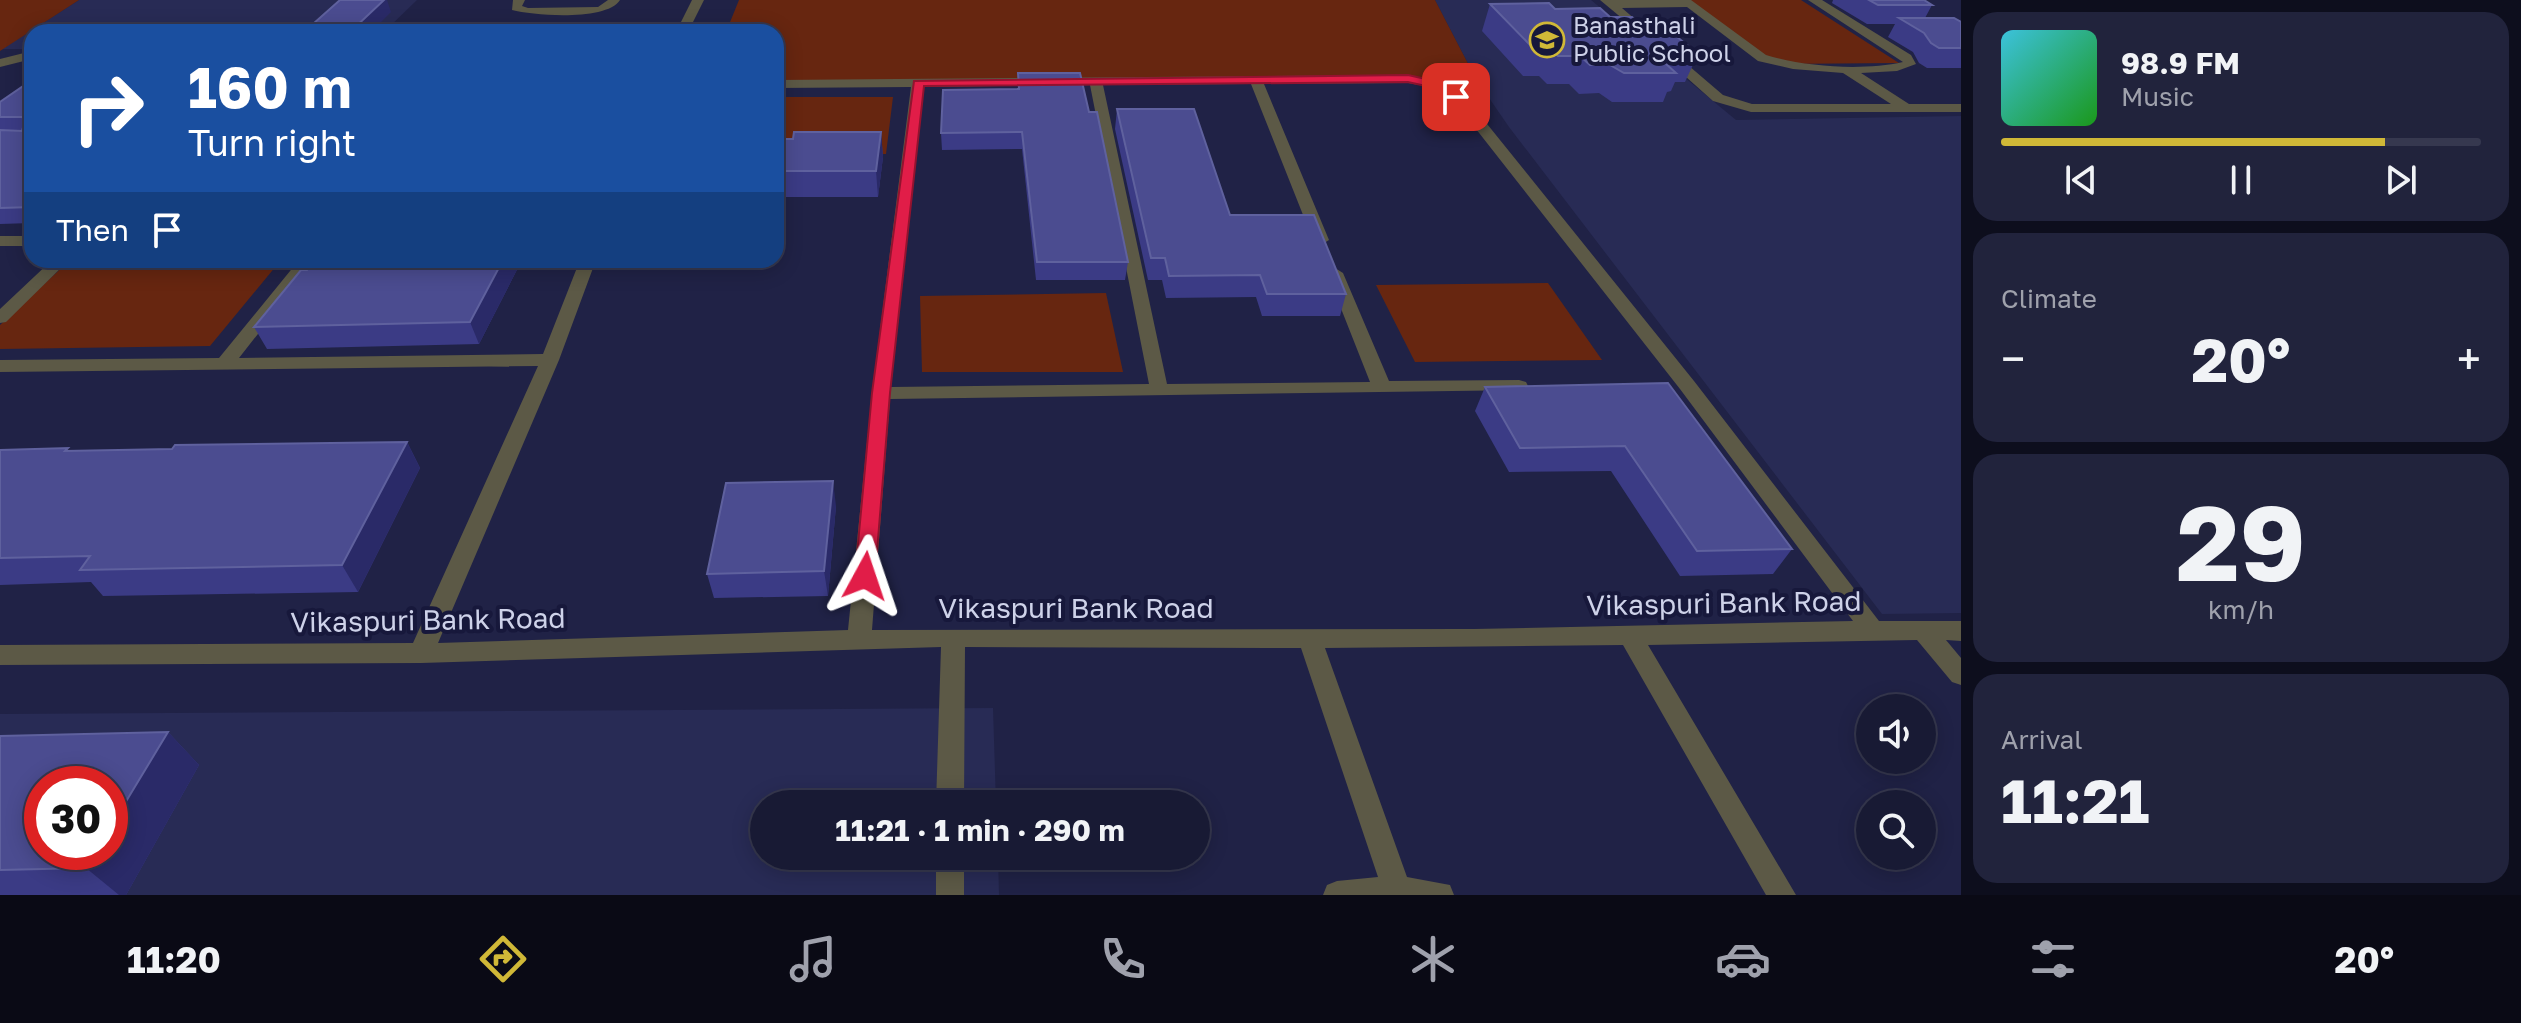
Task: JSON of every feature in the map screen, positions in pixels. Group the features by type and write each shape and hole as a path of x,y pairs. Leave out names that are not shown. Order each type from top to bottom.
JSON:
{"street":[{"path":"519,0 516,8 559,11 600,10 614,0"},
{"path":"686,24 698,0"},
{"path":"1609,2 1687,2 1762,58 1787,66 1844,68 1910,64 1907,58 1814,0"},
{"path":"1609,2 1718,98 1730,104 1777,110 1961,108"},
{"path":"1864,31 1892,31"},
{"path":"0,63 24,57"},
{"path":"1844,68 1908,109"},
{"path":"784,84 1408,79 1444,86 1470,112 1687,385 1873,630"},
{"path":"1256,81 1382,387"},
{"path":"1096,82 1159,389"},
{"path":"859,639 881,393 918,83"},
{"path":"0,241 24,241"},
{"path":"0,318 53,268"},
{"path":"224,364 302,268"},
{"path":"421,653 550,360 585,268"},
{"path":"0,366 550,360"},
{"path":"1656,386 1687,385"},
{"path":"881,393 1534,386"},
{"path":"1923,630 1961,675"},
{"name":"Vikaspuri Bank Road","path":"0,655 421,653 953,637 1310,639 1961,631"},
{"path":"1630,636 1782,895"},
{"path":"950,790 953,637"},
{"path":"1310,639 1397,890"},
{"path":"950,870 950,895"},
{"path":"1337,895 1397,890 1440,895"}],"shaded area":[{"path":"0,0 79,0 42,24 24,24 24,36 0,51"},
{"path":"79,0 417,0 392,24 41,24"},
{"path":"739,0 1435,0 1476,79 784,84 784,24 729,24"},
{"path":"1435,0 1591,0 1736,120 1961,116 1961,613 1882,614 1509,127 1476,79"},
{"path":"1689,0 1801,0 1899,63 1776,64"},
{"path":"24,35 24,49 2,49"},
{"path":"784,97 893,97 886,154 784,155"},
{"path":"61,268 274,268 210,346 0,349 0,325"},
{"path":"1548,283 1602,360 1415,362 1376,285"},
{"path":"1106,293 1123,372 922,372 920,296"},
{"path":"993,708 996,790 750,790 750,870 998,870 999,895 0,895 0,714"}],"building":[{"path":"340,0 384,0 358,24 313,24"},
{"path":"1869,0 1924,0 1932,5 1878,5"},
{"path":"1549,3 1555,9 1600,8 1610,17 1632,17 1639,23 1660,23 1698,54 1674,54 1684,63 1665,63 1676,73 1624,73 1610,65 1590,65 1580,56 1558,56 1550,48 1533,48 1490,4"},
{"path":"1899,18 1954,18 1961,22 1961,48 1939,48 1924,33"},
{"path":"1018,73 1080,73 1089,112 1097,112 1128,262 1037,262 1022,132 941,133 943,90 1019,89"},
{"path":"24,86 24,119 0,117 0,102"},
{"path":"1117,109 1194,109 1230,215 1314,215 1346,294 1267,294 1260,275 1169,276 1165,258 1151,258"},
{"path":"24,124 24,207 0,208 0,130 22,131"},
{"path":"794,132 881,132 876,171 784,171 784,139 793,139"},
{"path":"499,268 470,322 254,327 301,270"},
{"path":"1668,383 1792,549 1697,551 1625,446 1520,448 1485,387"},
{"path":"407,442 342,565 80,570 90,556 0,558 0,450"},
{"path":"833,481 824,571 707,574 726,483"},
{"path":"168,732 128,798 128,766 24,766 24,869 0,870 0,736"}],"place":[{"name":"Banasthali Public School","path":"1547,40"}],"route":[{"path":"865,576 881,393 918,83 1420,79 1444,86 1456,97"}]}
